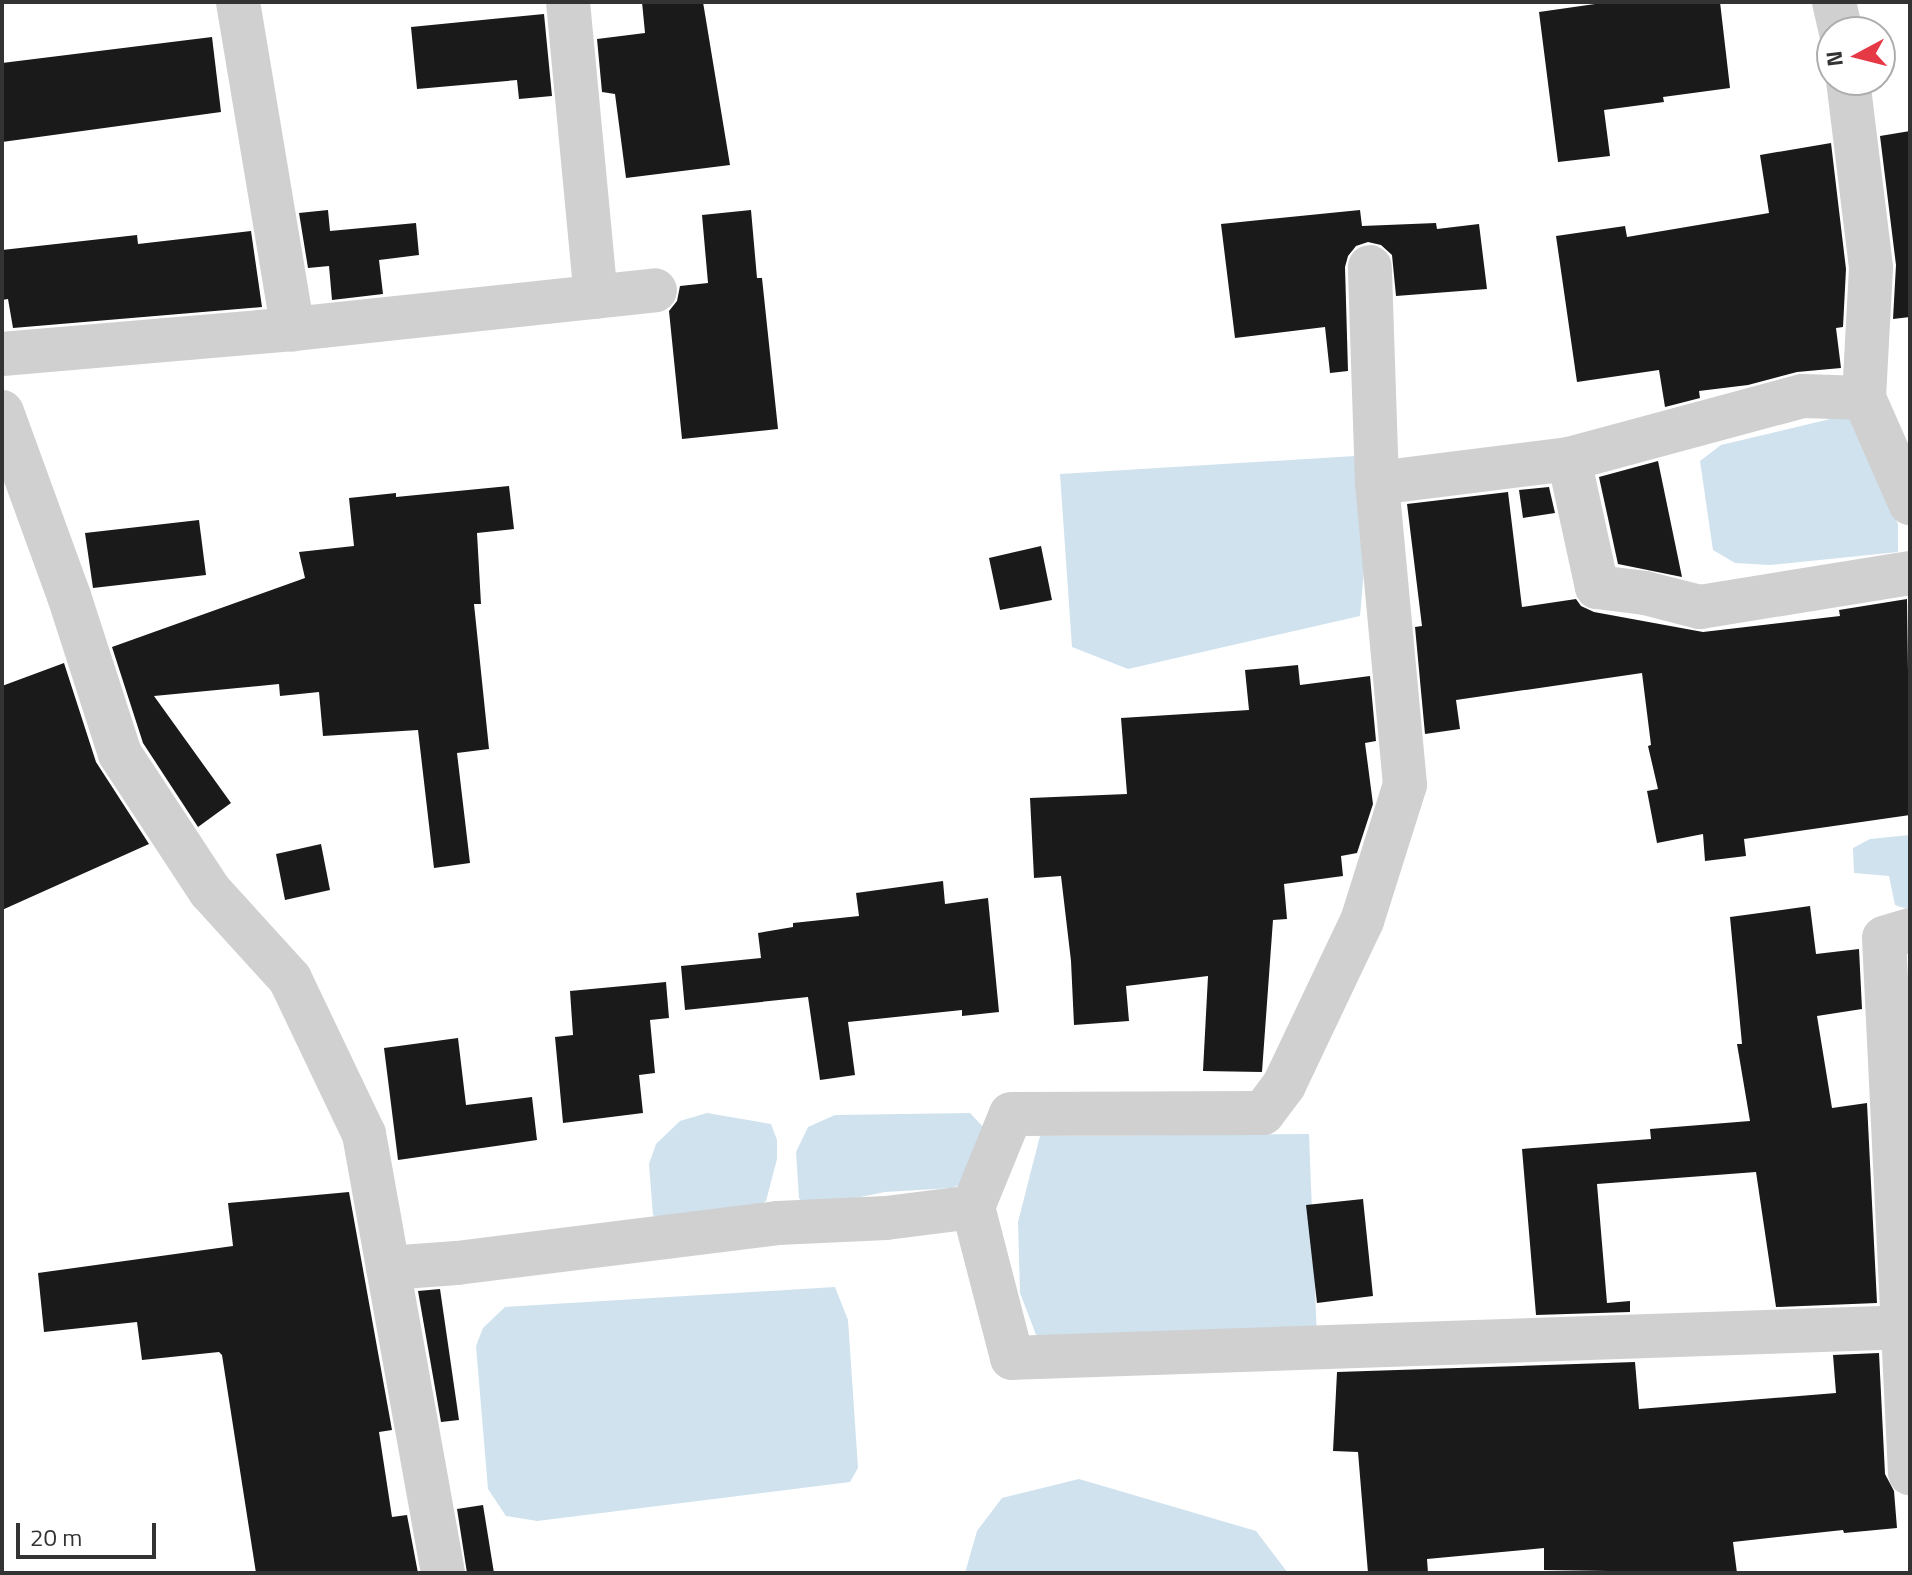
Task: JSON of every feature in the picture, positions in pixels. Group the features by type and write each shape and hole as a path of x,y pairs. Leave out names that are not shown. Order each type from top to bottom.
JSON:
{"street":[{"path":"238,2 293,329"},
{"path":"568,2 596,297"},
{"path":"1850,96 1871,268 1864,398 1910,503"},
{"path":"1370,267 1377,483 1405,785 1362,921 1284,1085 1263,1113 1011,1114 973,1207 1012,1358 1906,1328"},
{"path":"2,354 293,329 655,290"},
{"path":"1377,483 1569,459 1803,396 1864,398"},
{"path":"2,412 69,596 120,754 210,891 290,979 364,1134 443,1573"},
{"path":"1569,459 1597,587 1645,593 1700,607 1910,573"},
{"path":"1910,930 1884,938 1906,1328 1910,1473"},
{"path":"388,1268 457,1263 778,1223 886,1218 973,1207"}],"water":[{"path":"1851,414 1898,524 1898,552 1770,565 1735,563 1713,550 1700,461 1721,445"},
{"path":"1355,456 1369,513 1360,616 1128,669 1072,647 1060,474"},
{"path":"1910,835 1910,910 1895,905 1889,876 1854,873 1853,848 1870,839"},
{"path":"707,1113 771,1124 777,1140 777,1159 766,1201 738,1217 660,1220 653,1215 649,1164 656,1144 680,1121"},
{"path":"970,1113 986,1130 972,1180 952,1188 885,1192 806,1208 799,1198 796,1152 808,1127 835,1115"},
{"path":"1309,1134 1317,1340 1040,1345 1020,1293 1018,1222 1040,1136"},
{"path":"835,1287 848,1320 858,1468 850,1482 537,1521 506,1516 488,1489 476,1346 483,1328 505,1307"},
{"path":"1079,1479 1256,1531 1288,1573 965,1573 977,1531 1002,1498"}],"building":[{"path":"642,2 703,2 730,165 626,178 615,94 602,92 597,39 645,33"},
{"path":"1609,2 1720,2 1730,88 1663,97 1664,102 1604,110 1610,156 1558,162 1539,12"},
{"path":"544,14 552,96 519,99 517,80 417,89 411,27"},
{"path":"212,37 221,112 2,142 2,63"},
{"path":"1910,131 1910,317 1893,319 1896,265 1880,136"},
{"path":"1831,143 1846,269 1843,327 1836,328 1841,368 1797,372 1748,385 1699,391 1700,398 1665,407 1659,370 1577,382 1556,236 1625,226 1627,237 1769,213 1760,155"},
{"path":"328,210 330,231 416,223 419,255 379,260 383,294 332,300 329,266 308,268 299,213"},
{"path":"751,210 757,278 762,278 778,429 682,439 669,311 677,301 680,286 708,283 702,215"},
{"path":"1360,210 1362,226 1436,223 1437,229 1479,224 1487,289 1396,296 1392,255 1381,245 1368,242 1356,246 1348,256 1345,267 1348,371 1330,373 1325,327 1235,338 1221,224"},
{"path":"251,231 262,307 13,328 8,299 2,300 2,250 137,235 138,244"},
{"path":"1658,461 1682,577 1618,564 1599,477"},
{"path":"509,486 514,529 477,533 481,604 474,604 489,749 457,753 470,863 434,868 418,730 323,736 319,692 280,696 279,684 154,696 231,803 198,827 143,743 112,647 305,578 299,552 354,546 349,498 396,493 396,497"},
{"path":"1549,487 1555,513 1523,518 1519,490"},
{"path":"1508,492 1522,607 1576,599 1581,606 1594,612 1703,632 1840,616 1839,610 1907,599 1910,815 1744,839 1746,856 1705,861 1703,834 1657,843 1647,791 1658,789 1648,746 1651,745 1642,673 1456,700 1460,729 1425,734 1415,627 1422,626 1407,504"},
{"path":"199,520 206,575 93,588 85,533"},
{"path":"1041,546 1052,600 1000,610 989,558"},
{"path":"64,663 96,762 149,844 2,910 2,686"},
{"path":"1298,665 1300,685 1370,676 1376,741 1365,743 1373,804 1357,853 1341,856 1343,876 1284,884 1287,919 1273,920 1262,1072 1203,1071 1208,976 1126,986 1129,1021 1074,1025 1071,961 1061,876 1034,878 1030,798 1127,794 1121,718 1249,710 1245,670"},
{"path":"321,844 330,890 285,900 276,854"},
{"path":"943,881 945,904 988,898 999,1012 962,1016 962,1010 848,1022 855,1075 820,1080 808,997 685,1010 681,966 761,958 758,933 793,927 793,923 859,916 856,893"},
{"path":"1810,906 1816,954 1859,949 1862,1009 1817,1016 1832,1108 1867,1103 1877,1303 1776,1307 1756,1172 1597,1184 1607,1303 1630,1301 1630,1312 1536,1315 1522,1149 1651,1139 1650,1129 1750,1121 1737,1044 1742,1044 1730,917"},
{"path":"666,982 669,1018 650,1020 655,1073 639,1075 643,1113 563,1123 555,1037 573,1035 570,991"},
{"path":"458,1038 466,1105 532,1097 537,1140 398,1160 384,1048"},
{"path":"349,1192 392,1430 379,1432 392,1517 407,1515 418,1573 256,1573 222,1355 219,1352 142,1360 137,1322 44,1332 38,1273 233,1246 228,1203"},
{"path":"1363,1199 1373,1296 1317,1303 1306,1205"},
{"path":"440,1289 459,1420 441,1422 418,1291"},
{"path":"1879,1353 1885,1474 1894,1491 1897,1528 1844,1533 1843,1530 1733,1542 1737,1573 1544,1570 1544,1548 1427,1559 1428,1573 1368,1573 1358,1452 1333,1451 1337,1372 1635,1362 1639,1409 1836,1393 1833,1355"},
{"path":"483,1505 494,1573 467,1573 457,1509"}]}
